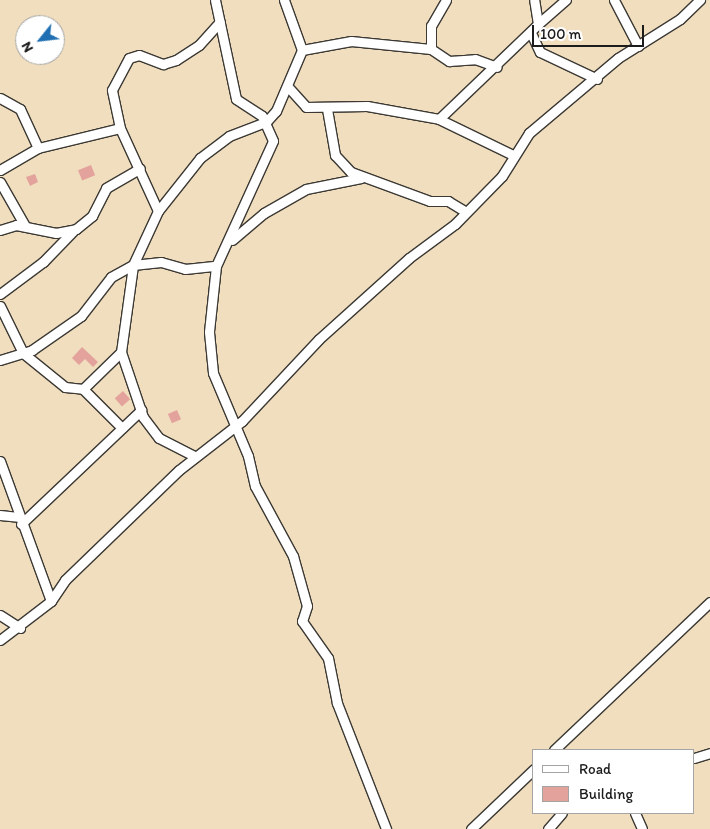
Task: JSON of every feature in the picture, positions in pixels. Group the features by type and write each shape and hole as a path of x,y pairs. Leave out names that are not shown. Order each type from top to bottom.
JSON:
{"street":[{"path":"215,0 228,76 236,99 266,122 273,141 216,266 209,332 213,373 255,486 294,556 307,606 302,621 328,658 337,703 386,829"},
{"path":"194,456 159,438 141,410 121,352 125,298 133,265 158,211 215,145 266,122 289,88 302,50 284,0"},
{"path":"431,49 432,26 446,0"},
{"path":"534,0 538,24"},
{"path":"439,119 497,66 538,24 566,0"},
{"path":"614,0 638,46"},
{"path":"0,640 20,628 50,601 64,580 194,456 235,428 319,339 466,212 502,176 513,155 529,133 638,46 680,19 700,0"},
{"path":"158,211 140,168 120,128 111,94 129,58 139,55 162,64 176,60 199,45 220,22"},
{"path":"531,33 540,52 597,79"},
{"path":"302,50 351,41 431,49 449,61 475,59 497,66"},
{"path":"289,88 306,107 327,109 367,106 439,119 513,155"},
{"path":"0,98 20,109 38,148"},
{"path":"327,109 335,155 362,178 430,201 448,201 466,212"},
{"path":"0,170 38,148 120,128"},
{"path":"0,294 43,262 76,228 92,216 106,188 140,168"},
{"path":"226,245 264,213 306,189 362,178"},
{"path":"0,182 26,226"},
{"path":"0,230 26,226 56,233 76,228"},
{"path":"0,360 23,353 81,316 112,277 133,265 162,262 185,269 216,266"},
{"path":"0,306 23,353 65,387 84,389 122,428"},
{"path":"84,389 121,352"},
{"path":"20,520 141,410"},
{"path":"0,461 50,601"},
{"path":"0,515 20,520"},
{"path":"555,749 710,602"},
{"path":"0,615 20,628"},
{"path":"695,758 710,753"},
{"path":"471,829 532,771"},
{"path":"548,829 561,814"},
{"path":"635,814 642,829"}],"building":[{"path":"91,165 95,175 82,180 78,170"},
{"path":"35,174 38,182 30,186 26,177"},
{"path":"82,347 98,362 93,367 85,359 79,365 72,358"},
{"path":"123,391 130,399 122,407 115,398"},
{"path":"177,410 181,419 172,423 168,414"}]}
